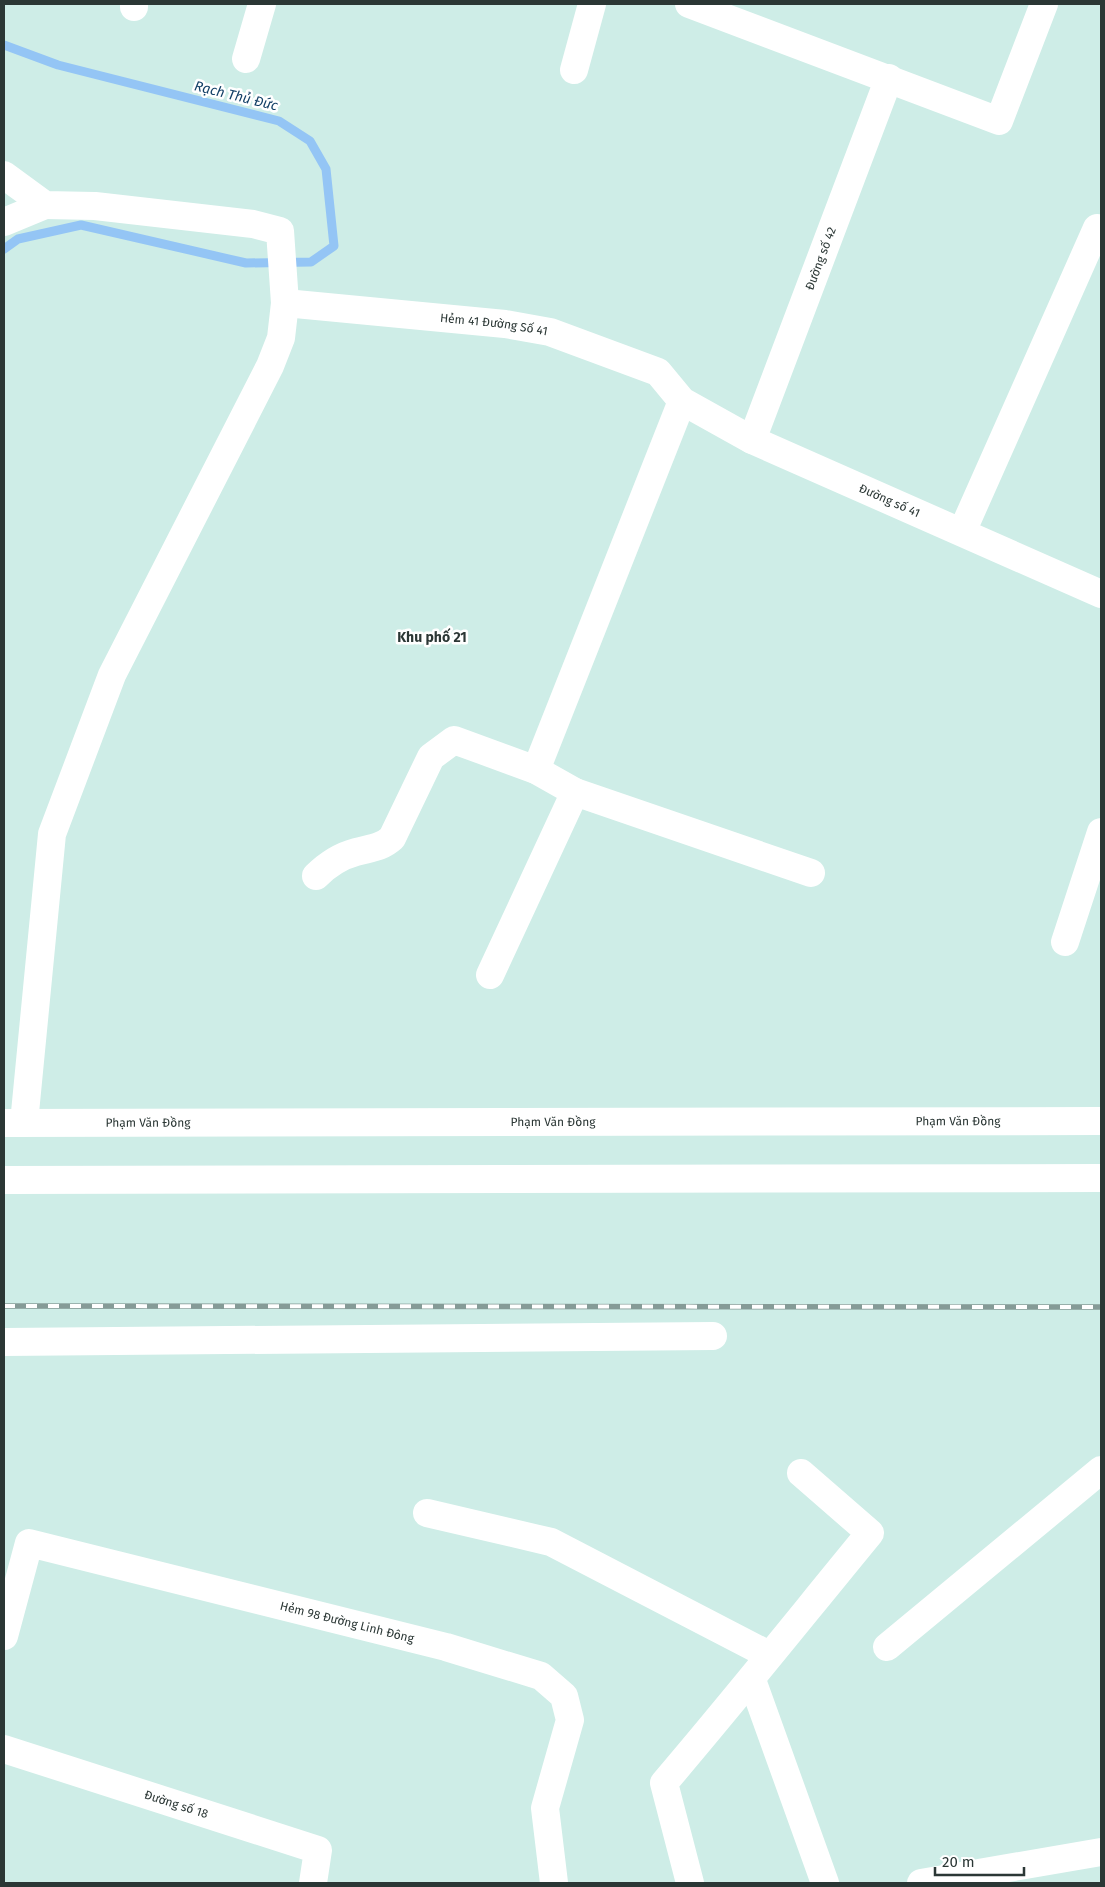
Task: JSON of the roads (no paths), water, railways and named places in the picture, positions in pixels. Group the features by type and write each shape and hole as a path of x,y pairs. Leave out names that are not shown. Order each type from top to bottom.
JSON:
{"main road":[{"path":"246,59 262,4"},
{"path":"574,70 592,4"},
{"path":"689,4 999,121 1044,4"},
{"name":"Đường số 42","path":"752,440 889,78"},
{"path":"4,175 45,205"},
{"path":"4,222 45,205 105,208 253,224 280,231 285,303 281,338 270,366 112,676 52,834 14,1123"},
{"path":"962,532 1097,228"},
{"name":"Hẻm 41 Đường Số 41","path":"285,303 505,324 550,332 658,372 682,401"},
{"path":"536,770 682,401"},
{"name":"Đường số 41","path":"682,401 752,440 1101,594"},
{"path":"316,876 327,866 354,852 384,846 392,838 431,757 454,740 536,770 575,792 811,873"},
{"path":"490,975 575,792"},
{"path":"1066,942 1101,832"},
{"name":"Phạm Văn Đồng","path":"14,1123 1101,1121"},
{"path":"4,1180 1101,1178"},
{"path":"4,1342 713,1336"},
{"path":"887,1647 1101,1470"},
{"path":"690,1883 664,1784 752,1680 769,1655 870,1534 801,1473"},
{"path":"427,1513 550,1542 769,1655"},
{"name":"Hẻm 98 Đường Linh Đông","path":"4,1636 29,1543 446,1647 541,1676 564,1696 570,1720 545,1808 554,1883"},
{"path":"752,1680 824,1883"},
{"name":"Đường số 18","path":"4,1749 318,1850 313,1883"},
{"path":"921,1883 1101,1852"}],"waterway":[{"name":"Rạch Thủ Đức","path":"4,45 58,65 279,121 310,141 326,169 334,246 311,262 246,263 81,225 18,239 4,249"}],"railway":[{"path":"4,1306 1101,1307"}],"district":[{"name":"Khu phố 21","path":"432,637"}]}
